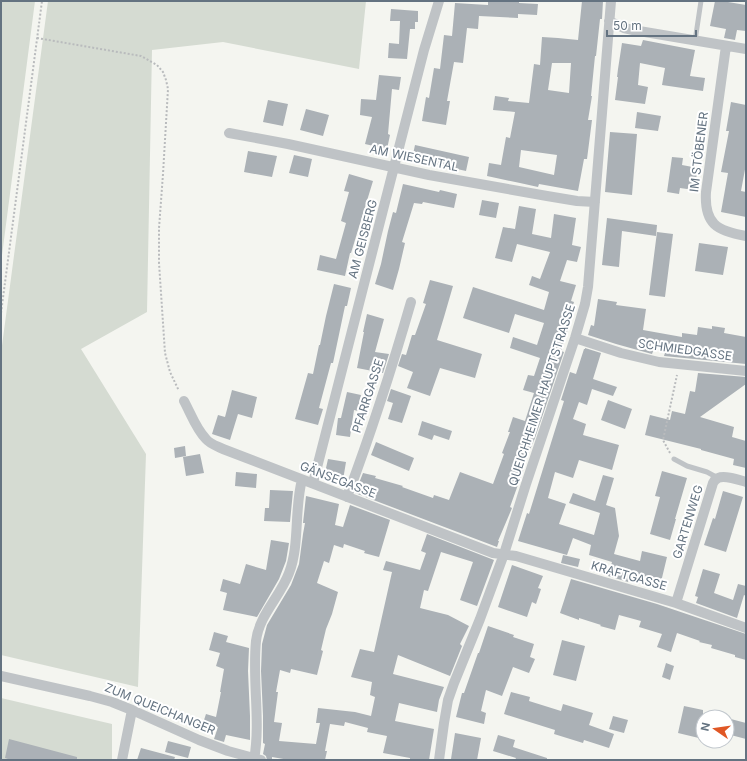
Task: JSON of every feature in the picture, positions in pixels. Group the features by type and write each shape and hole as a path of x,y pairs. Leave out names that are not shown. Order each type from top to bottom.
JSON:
{"street":[{"name":"AM GEISBERG","path":"313,483 424,50 439,1"},
{"name":"QUEICHHEIMER HAUPTSTRASSE","path":"439,760 448,700 504,554 575,338 586,298 595,202 610,1"},
{"path":"609,21 632,30 746,49"},
{"name":"IM STÖBENER","path":"726,46 706,192 706,208 714,224 720,229 733,234 746,236"},
{"name":"AM WIESENTAL","path":"229,133 429,176 577,201 595,202"},
{"name":"PFARRGASSE","path":"347,497 392,365 411,302"},
{"name":"SCHMIEDGASSE","path":"575,338 636,357 659,362 746,371"},
{"name":"GÄNSEGASSE","path":"184,402 205,438 209,442 223,449 493,553 504,554"},
{"name":"GARTENWEG","path":"676,603 713,483 718,478 725,477 746,482"},
{"path":"256,760 256,640 264,616 289,573 294,554 299,492 302,480"},
{"name":"KRAFTGASSE","path":"504,554 516,556 676,603 746,628"},
{"name":"ZUM QUEICHANGER","path":"1,676 112,702 199,740 256,760"},
{"path":"122,760 132,710"}],"lane":[{"path":"695,41 701,1"},
{"path":"674,459 687,466 707,472 718,478"}],"path":[{"path":"1,313 42,1"},
{"path":"37,38 141,56 157,65 163,72 168,89 159,228 159,263 165,353 170,372 184,402"},
{"path":"674,459 663,440 679,364"}],"shaded area":[{"path":"1,1 35,1 1,263"},
{"path":"48,1 366,1 359,69 223,42 152,50 147,312 81,349 146,454 138,687 1,655 1,353"},
{"path":"1,698 112,724 112,760 1,760"}],"building":[{"path":"488,1 519,1 519,3 538,4 537,15 518,14 518,18 479,16 478,29 467,28 463,63 454,62 447,101 450,101 446,125 422,121 426,97 429,98 434,68 440,69 444,35 452,36 455,3 488,5"},
{"path":"582,1 603,1 602,19 600,19 588,120 592,120 587,159 584,159 578,191 539,184 538,187 487,176 489,163 501,165 506,137 510,138 515,112 493,110 495,96 509,98 508,101 529,103 534,64 540,65 542,37 578,40","holes":["552,63 571,63 569,93 548,90","521,150 557,155 554,175 519,167"]},
{"path":"715,1 746,5 746,31 737,30 735,40 724,38 726,29 710,26"},
{"path":"391,9 418,11 418,22 415,22 415,29 410,29 407,59 388,58 389,43 399,44 400,21 390,21"},
{"path":"643,40 695,50 690,76 705,78 703,91 662,85 665,68 640,63 638,85 648,87 645,104 615,100 622,43 641,46"},
{"path":"379,75 401,77 399,90 392,89 388,134 390,135 387,149 365,144 372,117 360,115 361,99 376,100"},
{"path":"268,100 288,104 283,126 263,122"},
{"path":"731,102 746,105 746,164 741,191 746,192 746,217 721,212 728,173 721,172 729,131 726,131"},
{"path":"306,109 329,115 323,136 300,130"},
{"path":"637,112 661,116 658,131 635,128"},
{"path":"610,132 637,134 632,195 605,192"},
{"path":"415,145 469,157 466,171 412,159"},
{"path":"248,151 277,156 272,177 244,172"},
{"path":"294,155 312,159 308,177 289,173"},
{"path":"672,157 683,158 682,165 698,168 694,190 680,188 679,194 667,192"},
{"path":"349,174 373,181 350,253 345,276 317,270 320,255 336,259 346,223 341,221 349,192 344,191"},
{"path":"403,184 439,192 440,190 457,194 454,208 423,202 422,204 414,203 402,242 405,243 393,290 375,284 393,212 396,213"},
{"path":"482,200 499,203 496,218 479,215"},
{"path":"519,206 536,209 532,234 551,238 554,214 576,218 572,245 581,247 577,262 567,260 560,281 576,285 571,301 574,302 569,318 571,319 561,351 564,352 535,438 522,468 524,468 510,507 512,508 498,541 497,547 355,493 363,473 376,476 375,478 403,486 402,487 433,498 434,495 449,500 460,472 493,484 504,454 502,453 510,432 508,432 513,417 525,421 534,393 523,390 528,375 534,376 540,358 510,348 513,337 537,345 544,323 515,314 509,333 463,318 473,287 544,310 549,292 529,285 532,276 540,279 550,252 517,244 512,262 495,258 503,227 515,229"},
{"path":"607,218 657,225 656,236 622,231 619,267 602,265"},
{"path":"657,232 673,234 665,297 649,295"},
{"path":"699,243 728,247 723,275 695,271"},
{"path":"430,280 453,286 437,340 482,354 475,378 440,368 430,396 407,388 413,372 398,366 402,354 406,355 412,335 415,335 426,304 423,303"},
{"path":"334,284 351,288 347,306 345,306 333,363 331,363 319,408 323,409 318,425 295,419 308,373 313,374"},
{"path":"598,299 617,302 616,305 646,309 643,330 682,337 682,333 697,335 698,327 712,329 712,326 725,328 724,333 746,337 746,364 664,356 666,349 655,346 652,354 588,335 591,325 594,326"},
{"path":"367,314 384,319 375,352 389,354 383,373 357,368"},
{"path":"585,348 601,353 593,379 617,387 613,396 592,389 587,405 579,402 573,419 586,424 583,435 619,445 612,470 579,460 573,478 555,472 548,498 566,504 559,524 594,535 600,513 569,503 573,493 595,501 603,475 614,478 606,505 615,508 619,536 614,554 640,561 642,551 667,557 661,582 630,574 628,582 608,576 612,562 589,555 591,545 573,538 567,555 518,541 527,513 529,514 564,401 561,400 570,372 576,374"},
{"path":"698,373 746,377 746,384 700,417 734,427 732,437 746,441 746,468 733,465 734,459 645,435 650,415 670,420 672,411 685,414 690,391 695,392"},
{"path":"391,389 411,396 402,423 388,419 393,403 387,401"},
{"path":"232,390 257,397 252,418 238,414 230,440 212,434 218,415 225,417"},
{"path":"347,392 361,395 358,411 354,410 350,437 336,435 338,418 341,418"},
{"path":"608,400 632,409 625,429 601,420"},
{"path":"422,421 452,431 449,440 434,435 432,440 418,435"},
{"path":"376,442 414,458 409,471 371,455"},
{"path":"185,446 186,456 175,458 174,448"},
{"path":"200,454 204,473 186,476 183,457"},
{"path":"328,459 346,462 343,480 324,477"},
{"path":"662,471 687,478 670,540 650,534 660,497 655,496"},
{"path":"236,472 257,474 256,488 235,486"},
{"path":"270,490 293,491 290,522 264,521 265,508 269,508"},
{"path":"723,491 743,497 726,552 704,545 713,518 715,519"},
{"path":"306,496 339,504 335,525 343,527 350,505 390,520 379,557 364,553 365,551 344,544 343,548 334,545 329,563 324,561 317,583 338,592 326,629 321,650 323,651 317,675 291,669 290,673 280,670 276,692 278,692 274,722 282,723 279,741 316,744 320,723 316,723 318,708 355,712 371,716 375,697 370,695 372,682 351,677 360,649 374,652 392,572 383,570 386,561 420,570 426,553 421,551 427,534 494,560 477,606 460,600 473,562 441,552 428,591 424,590 420,608 448,615 469,626 460,644 462,646 450,676 398,655 393,674 444,687 439,700 437,712 399,703 395,721 434,729 429,760 410,760 410,758 383,753 387,736 367,732 368,728 345,722 344,726 330,724 325,751 327,751 325,760 289,760 272,757 272,760 267,760 266,756 263,754 265,744 263,743 261,671 262,644 267,625 291,585 299,564 305,523 303,523"},
{"path":"271,540 289,543 286,561 279,579 257,617 223,610 227,593 220,591 223,579 240,584 246,564 266,570"},
{"path":"563,555 580,559 578,567 561,563"},
{"path":"512,565 543,576 538,588 541,589 536,604 532,602 527,617 498,607"},
{"path":"703,569 720,574 714,593 733,600 738,584 746,586 746,596 744,595 737,618 696,603 698,597 695,596"},
{"path":"571,579 657,604 746,634 746,660 711,648 712,645 699,642 700,641 677,633 671,652 657,647 662,634 639,627 641,621 619,615 615,630 560,613"},
{"path":"488,626 534,644 530,657 535,659 529,673 513,667 502,696 486,690 481,711 486,713 484,724 456,717 462,693 464,693"},
{"path":"214,632 228,636 226,642 249,648 248,671 250,740 226,735 224,742 214,739 218,727 203,723 206,714 216,717 224,669 216,666 220,653 209,650"},
{"path":"562,640 585,646 576,681 553,675"},
{"path":"666,663 674,666 670,680 662,677"},
{"path":"511,692 530,697 529,701 561,711 563,704 593,713 589,725 614,734 609,748 584,740 583,743 554,734 555,730 504,714"},
{"path":"684,706 698,709 695,709 695,737 678,733"},
{"path":"613,716 628,720 624,733 609,729"},
{"path":"735,720 746,723 746,739 735,736"},
{"path":"455,733 481,738 477,760 451,759"},
{"path":"498,735 515,740 513,747 547,758 547,760 515,760 516,758 493,751"},
{"path":"9,739 77,757 77,760 11,760 5,758"},
{"path":"168,741 191,747 188,758 165,752"},
{"path":"141,748 175,757 174,760 137,760"}]}
